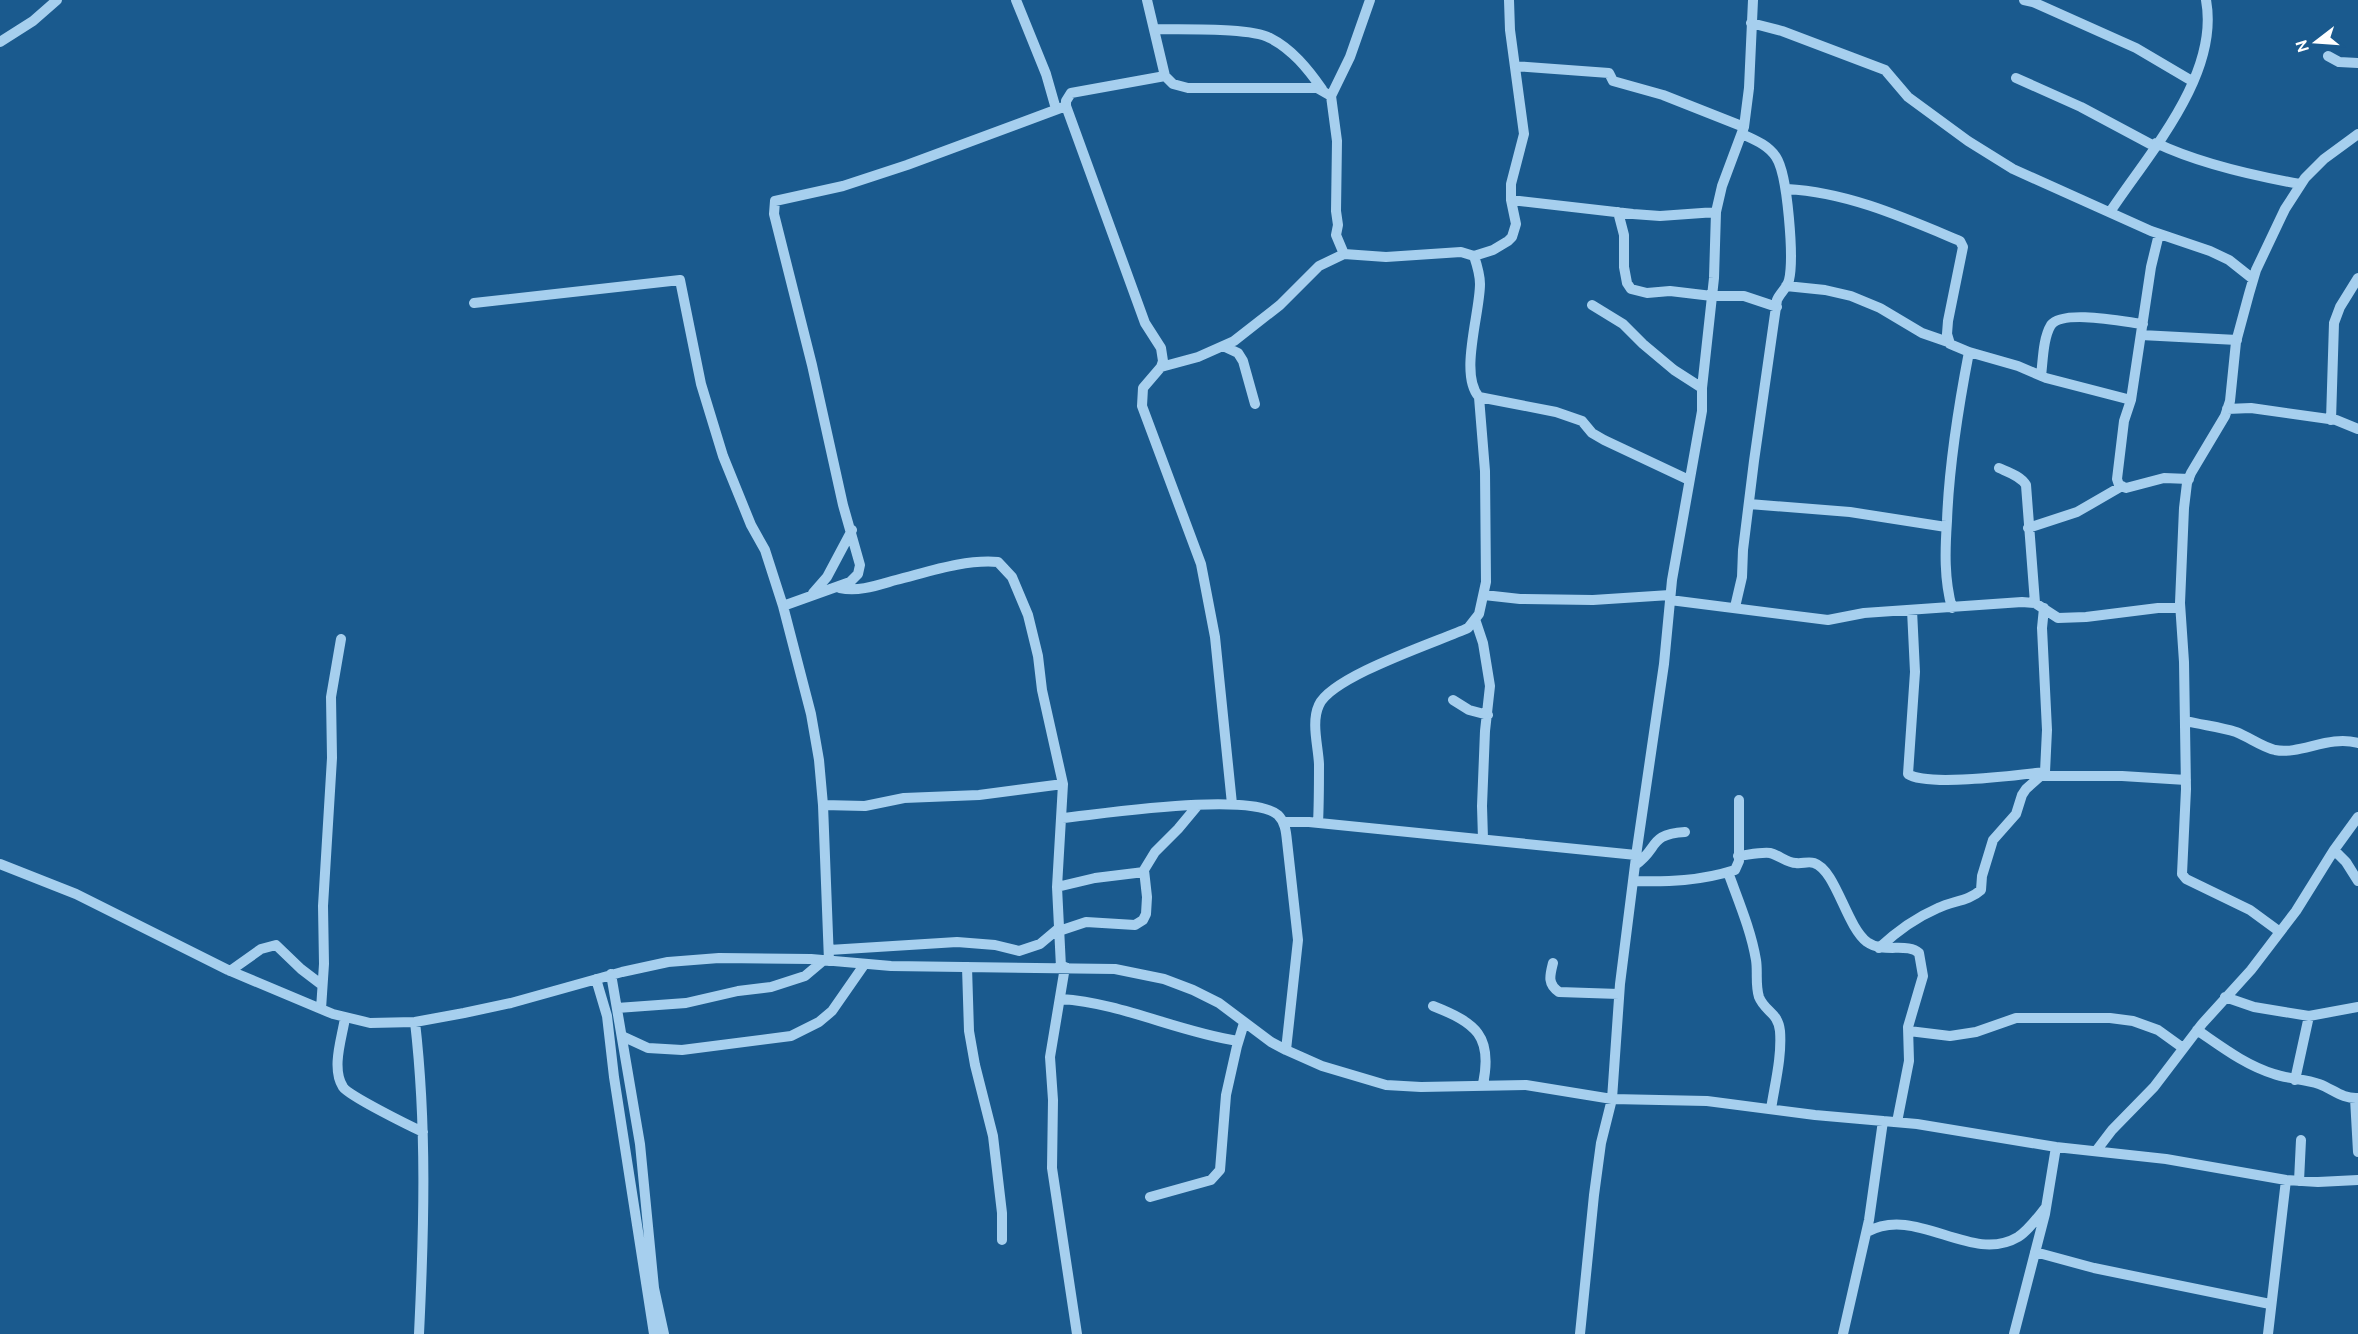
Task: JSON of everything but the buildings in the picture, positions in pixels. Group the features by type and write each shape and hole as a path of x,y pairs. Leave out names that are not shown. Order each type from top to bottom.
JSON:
{"street":[{"path":"0,42 33,21 57,0"},
{"path":"1016,0 1061,107 1145,323 1161,348 1163,361 1161,367 1143,388 1142,406 1201,564 1215,637 1232,804"},
{"path":"1148,0 1165,76 1173,84 1188,88 1326,92"},
{"path":"1326,92 1350,57 1370,0"},
{"path":"1161,367 1198,357 1248,332 1280,305 1319,266 1344,254 1386,257 1461,252 1474,256 1493,250 1512,237 1516,224 1511,200 1513,174 1524,135 1509,0"},
{"path":"1580,1334 1601,1143 1612,1099 1620,994 1635,860 1664,664 1670,597 1702,411 1702,388 1712,296 1716,212 1722,186 1743,130 1749,88 1753,0"},
{"path":"2024,0 2034,2 2069,20 2136,48 2192,81"},
{"path":"2110,212 2174,120 2192,81 2205,49 2208,31 2206,0"},
{"path":"1751,23 1782,31 1885,70 1908,97 1984,152 2042,183 2159,234 2210,251 2229,260 2253,279"},
{"path":"1155,29 1253,32 1269,37 1301,62 1326,92 1338,141 1336,236 1344,254"},
{"path":"2328,56 2339,62 2358,63"},
{"path":"1515,66 1610,73 1613,81 1663,95 1743,130 1776,157 1787,189 1789,281 1780,294 1777,307 1749,504 1742,577 1735,607"},
{"path":"783,606 854,580 858,574 859,554 843,505 812,365 774,214 775,201 843,186 907,165 1061,107 1071,93 1165,76"},
{"path":"2016,78 2155,145 2190,157 2272,179 2300,184"},
{"path":"2280,932 2250,910 2183,876 2181,866 2186,780 2186,721 2180,608 2184,508 2189,479 2230,401 2237,340 2253,279 2285,209 2300,184 2324,159 2358,134"},
{"path":"1787,189 1809,190 1879,209 1960,241 1963,247 1948,321 1948,342"},
{"path":"1511,200 1660,216 1716,212"},
{"path":"1618,212 1624,235 1623,267 1627,284 1631,289 1647,293 1679,292 1712,296 1744,296 1777,307"},
{"path":"2159,234 2131,400 2124,421 2117,479 2126,488 2164,478 2189,479"},
{"path":"1474,256 1480,283 1470,376 1474,392 1479,397 1556,412 1582,421 1592,433 1604,440 1689,480"},
{"path":"2331,420 2334,323 2340,307 2358,278"},
{"path":"474,303 680,280 701,384 723,456 751,525 765,550 783,606 811,714 819,760 823,805 827,957"},
{"path":"1786,286 1826,290 1851,296 1880,308 1922,333 1969,352 2040,375 2131,400"},
{"path":"1592,305 1623,324 1674,370 1702,388"},
{"path":"2040,375 2046,338 2055,321 2073,317 2143,324"},
{"path":"2141,335 2237,340"},
{"path":"1223,346 1238,353 1243,361 1256,404"},
{"path":"1952,608 1947,583 1946,527 1952,444 1969,352"},
{"path":"1318,823 1319,764 1315,721 1319,704 1334,689 1364,672 1468,628 1479,614 1487,572 1486,493 1479,397"},
{"path":"2227,409 2251,408 2331,420 2358,429"},
{"path":"1879,948 1899,928 1920,916 1974,896 1981,890 1982,876 1993,840 2016,814 2020,799 2026,789 2044,774 2047,730 2042,628 2028,528 2026,486 2024,481 2012,473 1998,468"},
{"path":"2028,528 2077,512 2122,486"},
{"path":"1749,504 1850,512 1946,527"},
{"path":"809,597 827,577 852,530"},
{"path":"837,587 857,589 872,587 934,571 987,561 998,562 1004,565 1012,577 1028,615 1063,784 1057,887 1063,967 1061,999 1050,1057 1053,1100 1052,1168 1077,1334"},
{"path":"1484,595 1507,598 1593,600 1670,597 1828,620 1864,613 1992,604 2040,605 2058,618 2180,608"},
{"path":"1912,610 1915,672 1908,774 1920,780 2044,774 2186,780"},
{"path":"1475,619 1483,643 1490,686 1482,806 1483,839"},
{"path":"321,1009 323,906 332,758 331,697 341,639"},
{"path":"1453,700 1469,710 1488,715"},
{"path":"2186,721 2234,731 2274,750 2298,748 2321,742 2358,743"},
{"path":"823,805 865,806 904,798 988,794 1063,784"},
{"path":"1633,881 1678,882 1708,878 1738,867 1739,800"},
{"path":"1062,818 1232,804 1261,807 1272,811 1283,822 1298,940 1286,1050"},
{"path":"0,864 76,894 230,971 321,1009 345,1018 379,1023 416,1022 511,1004 611,974 668,962 719,958 827,957 957,942 995,945 1019,951 1040,944 1059,929 1086,922 1139,924 1146,914 1147,897 1144,872 1155,852 1178,830 1198,805"},
{"path":"2096,1151 2112,1130 2154,1087 2197,1030 2251,970 2296,911 2334,850 2358,817"},
{"path":"1283,822 1318,823 1483,839 1635,860 1643,858 1659,837 1685,832"},
{"path":"2334,850 2346,862 2358,880"},
{"path":"1738,856 1769,853 1795,864 1816,863 1837,890 1855,928 1864,939 1879,948 1914,949 1919,953 1923,976 1909,1031 1909,1060 1897,1122"},
{"path":"1057,887 1095,878 1144,872"},
{"path":"1728,872 1753,947 1760,998 1775,1015 1780,1028 1772,1109"},
{"path":"230,971 261,949 276,945 322,985"},
{"path":"827,957 864,965 1115,969 1164,979 1219,1003 1244,1023 1286,1050 1322,1066 1386,1085 1421,1087 1483,1084 1526,1085 1612,1099 1692,1100 1897,1122 2056,1147 2166,1159 2286,1180 2358,1180"},
{"path":"617,1008 686,1002 771,987 805,976 827,957"},
{"path":"1554,963 1550,982 1559,992 1620,994"},
{"path":"622,1036 648,1048 682,1050 790,1036 819,1022 832,1011 864,965"},
{"path":"967,967 969,1030 975,1065 993,1136 1002,1213 1002,1240"},
{"path":"611,974 640,1144 654,1288 664,1334"},
{"path":"596,979 607,1017 614,1077 654,1334"},
{"path":"2225,997 2254,1006 2309,1016 2358,1007"},
{"path":"1061,999 1100,1003 1208,1036 1238,1041"},
{"path":"1433,1005 1456,1015 1483,1039 1487,1052 1483,1084"},
{"path":"2295,1080 2309,1016"},
{"path":"345,1018 338,1056 339,1075 343,1087 358,1099 423,1132"},
{"path":"1909,1031 1950,1036 1976,1032 2016,1018 2110,1018 2133,1021 2158,1030 2183,1048"},
{"path":"416,1022 422,1078 424,1203 419,1334"},
{"path":"1150,1197 1211,1180 1220,1170 1226,1095 1244,1023"},
{"path":"2197,1030 2258,1069 2295,1080 2319,1084 2342,1096 2357,1098 2358,1152"},
{"path":"1843,1334 1867,1232 1883,1121"},
{"path":"2299,1181 2301,1140"},
{"path":"2014,1334 2046,1207 2056,1147"},
{"path":"2268,1334 2286,1180"},
{"path":"1867,1232 1879,1225 1897,1223 1940,1232 1968,1242 2001,1244 2020,1236 2046,1207"},
{"path":"2035,1252 2094,1268 2270,1304"}]}
